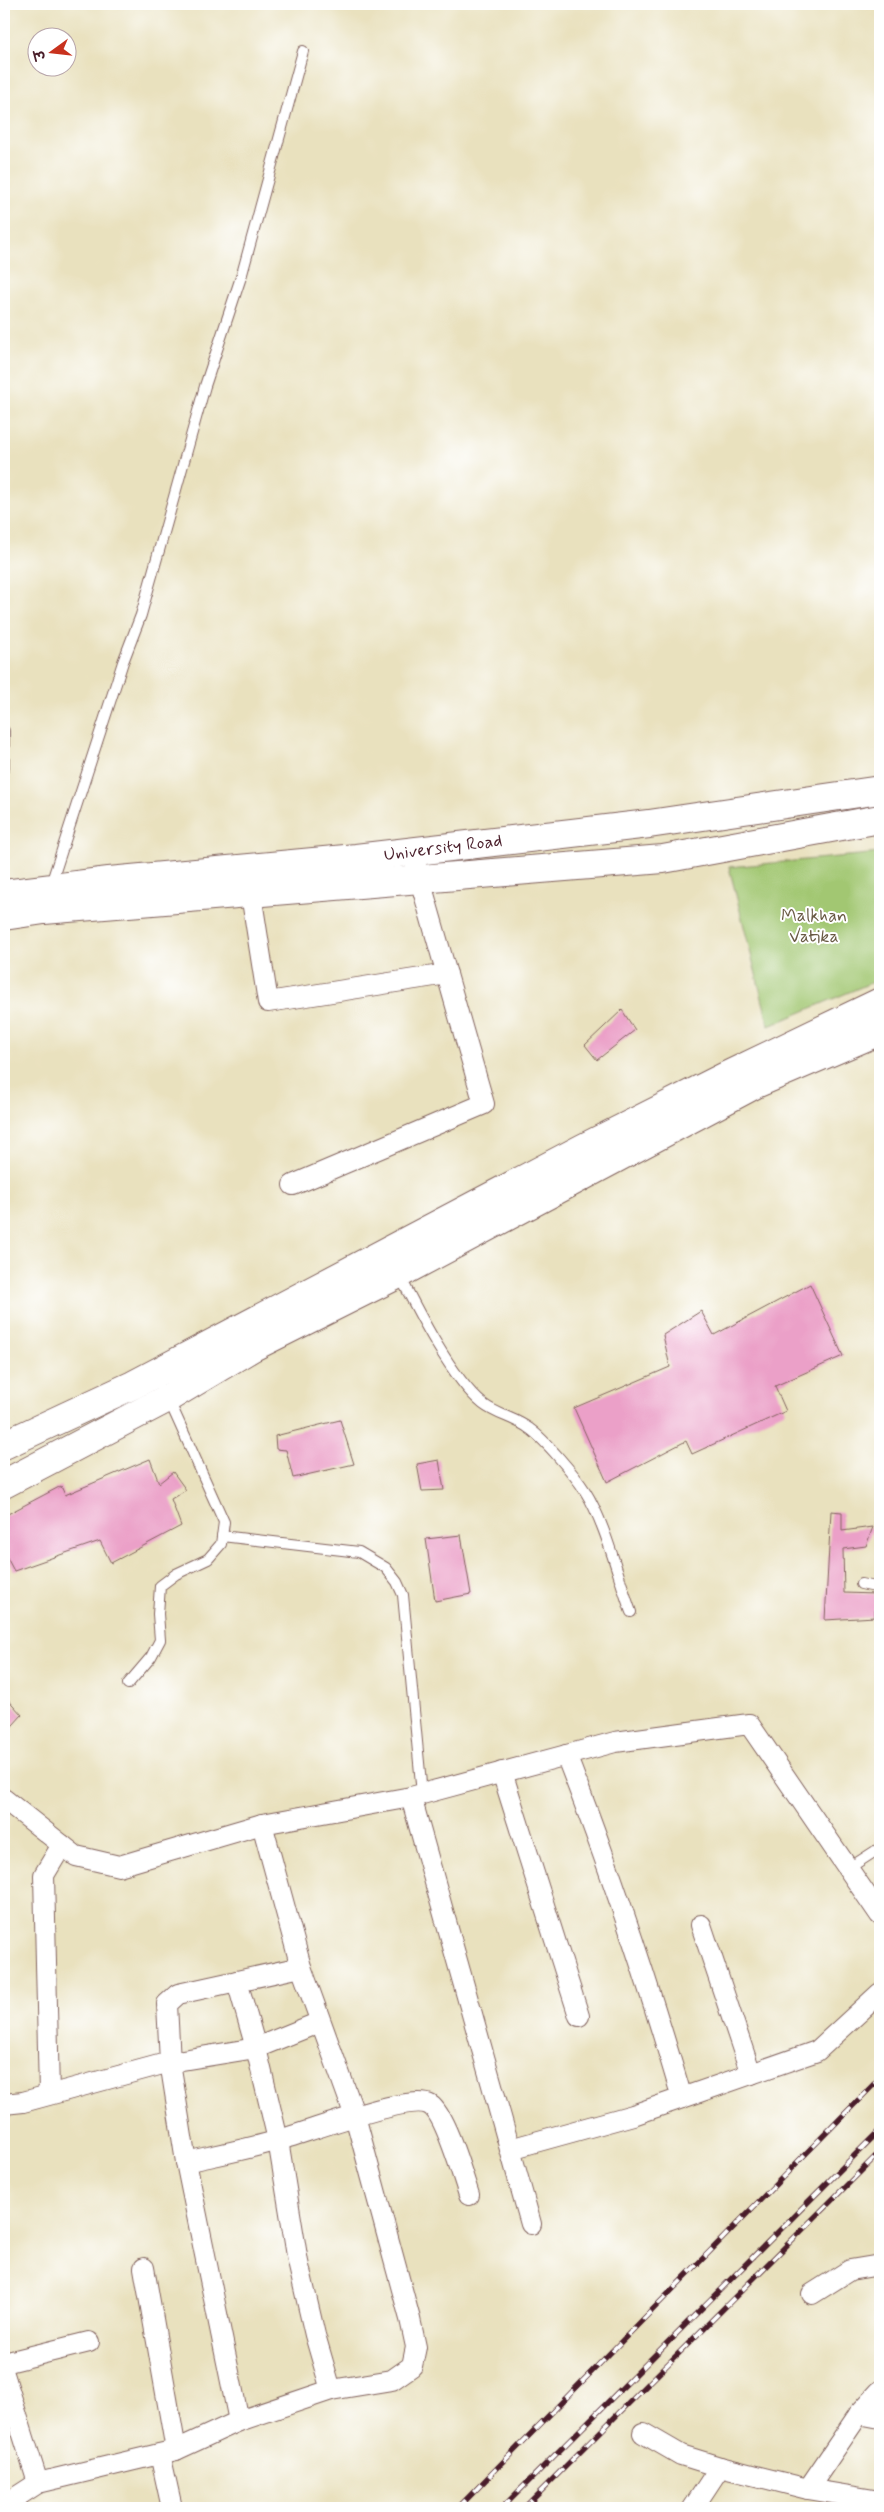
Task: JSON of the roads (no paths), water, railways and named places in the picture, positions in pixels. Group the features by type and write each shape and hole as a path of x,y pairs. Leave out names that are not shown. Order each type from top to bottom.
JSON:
{"main road":[{"name":"University Road","path":"4,894 412,852 649,824 880,790"},
{"name":"University Road","path":"4,916 44,910 663,859 880,819"},
{"path":"4,1484 168,1398 393,1262 728,1074 880,1002"},
{"path":"4,1445 393,1262 756,1084 880,1031"}],"street":[{"path":"293,1185 484,1104 412,852"},
{"path":"251,894 268,1002 446,974"},
{"path":"4,1799 76,1856 119,1866 262,1824 417,1796 615,1742 749,1724 880,1916"},
{"path":"566,1755 622,1907 657,2013 682,2098"},
{"path":"502,1772 579,2016"},
{"path":"417,1796 530,2224"},
{"path":"4,2505 38,2483 168,2452 239,2421 331,2390 392,2380 412,2366 416,2347 355,2116 300,1967 262,1824"},
{"path":"49,2094 44,1875 62,1845"},
{"path":"701,1925 751,2074"},
{"path":"239,2421 186,2162 170,2062 167,2004 178,1994 300,1967"},
{"path":"237,1981 256,2048 278,2140 298,2262 315,2336 331,2390"},
{"path":"510,2149 632,2115 817,2051 880,1993"},
{"path":"4,2104 170,2062 256,2048 320,2022"},
{"path":"186,2162 278,2140 355,2116 414,2102 429,2104 436,2111 446,2130 469,2195"},
{"path":"812,2294 850,2270 880,2264"},
{"path":"144,2268 168,2452 172,2508"},
{"path":"4,2362 89,2342"},
{"path":"4,2374 38,2483"},
{"path":"808,2490 859,2414 880,2391"},
{"path":"859,2414 880,2418"},
{"path":"643,2433 681,2455 851,2503 880,2501"},
{"path":"693,2508 720,2466"}],"lane":[{"path":"50,888 122,662 141,616 205,386 242,274 304,51"},
{"path":"4,731 4,768"},
{"path":"393,1262 419,1316 459,1376 482,1404 505,1418 530,1428 585,1491 596,1512 631,1612"},
{"path":"128,1684 151,1657 160,1640 158,1614 160,1586 176,1574 208,1559 221,1544 224,1522 168,1398"},
{"path":"222,1536 359,1552 386,1568 397,1582 403,1595 417,1796"},
{"path":"861,1584 880,1588"},
{"path":"849,1868 880,1848"}],"railway":[{"path":"458,2508 880,2078"},
{"path":"502,2508 880,2130"},
{"path":"524,2508 880,2152"}],"park label":[{"name":"Malkhan Vatika","path":"814,926"}]}
